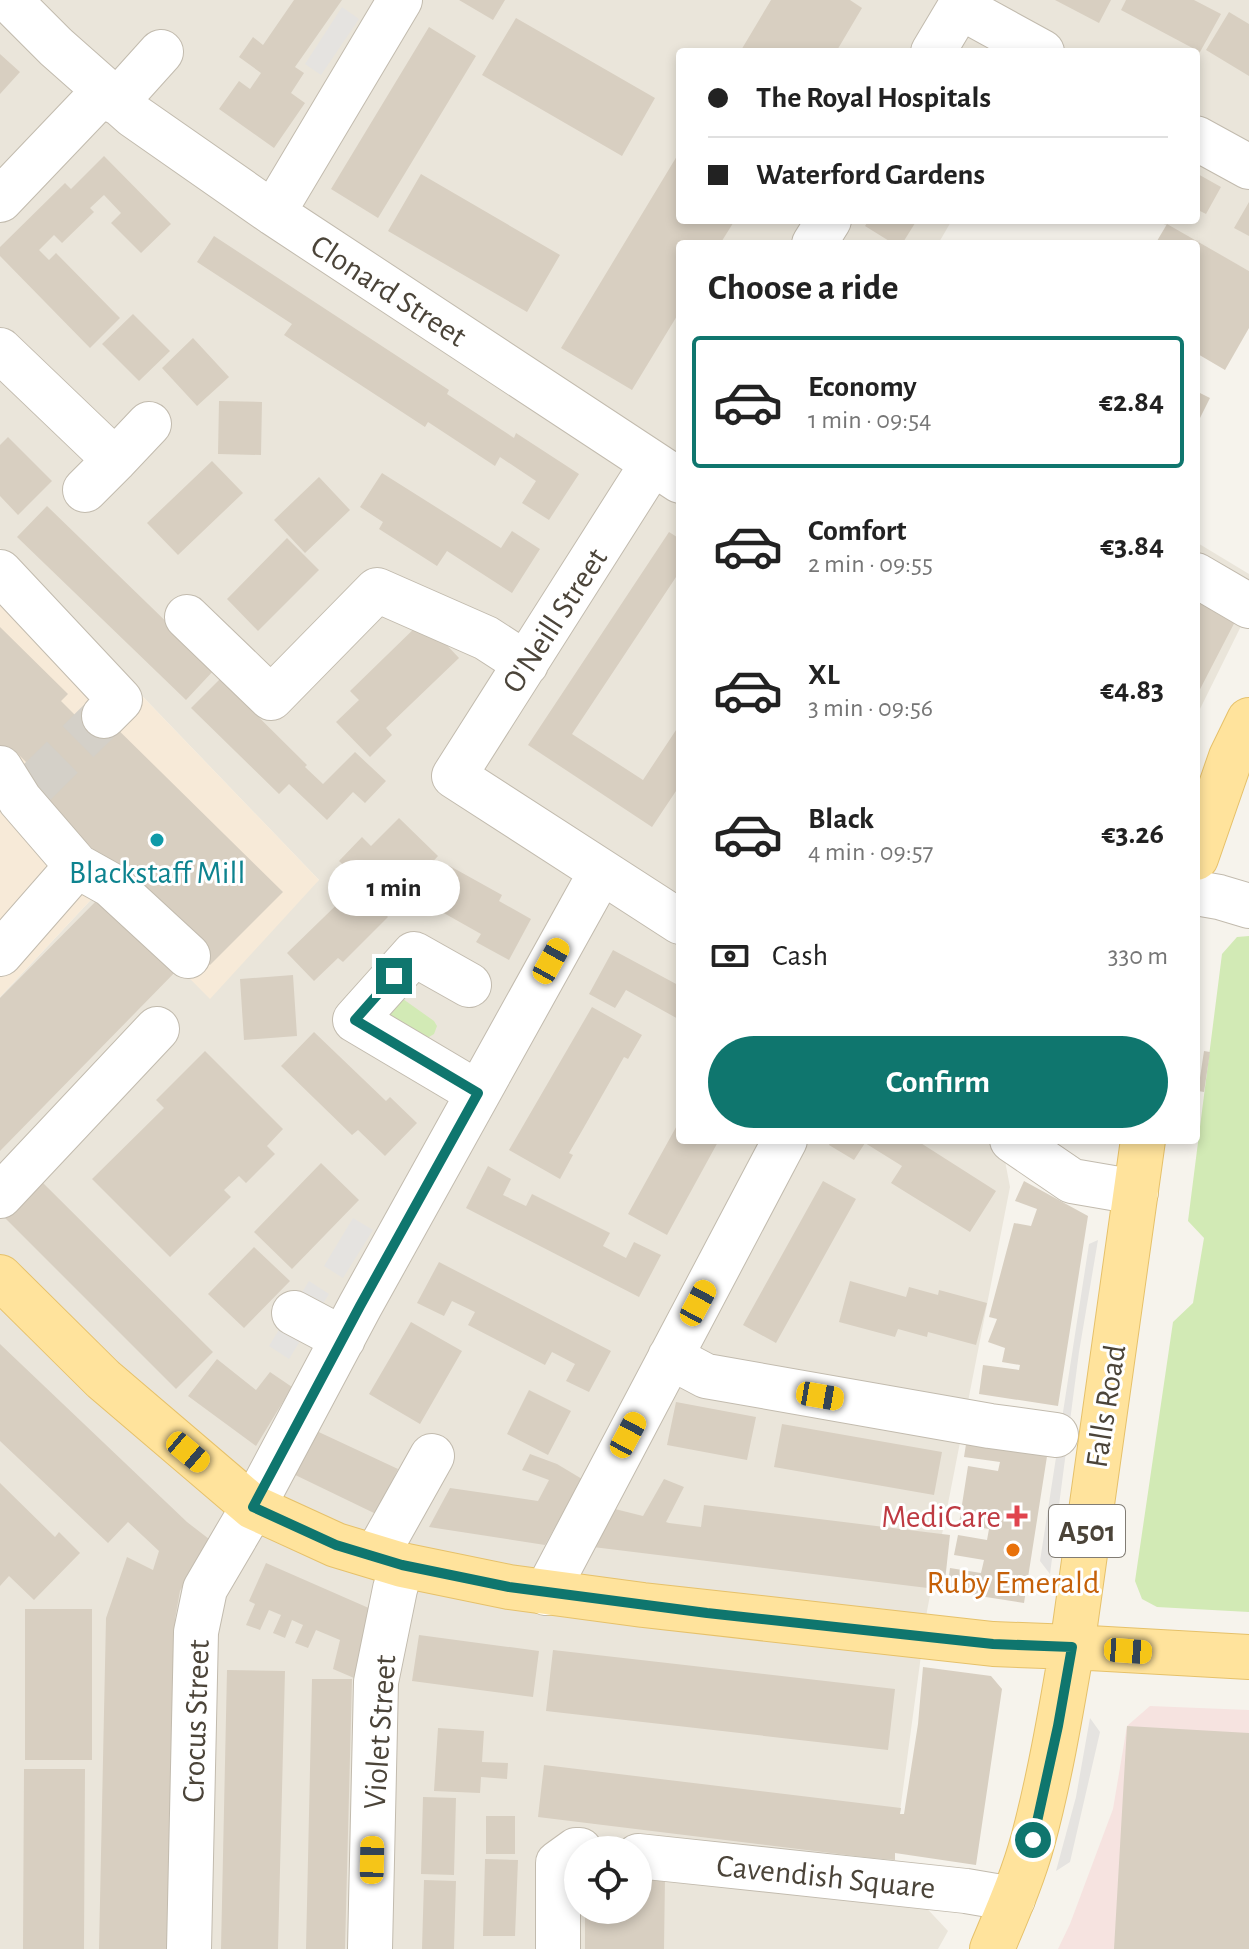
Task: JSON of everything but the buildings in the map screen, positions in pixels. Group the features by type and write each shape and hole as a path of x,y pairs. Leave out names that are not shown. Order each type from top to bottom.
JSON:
{"main road":[{"path":"1200,829 1249,720"},
{"name":"Falls Road","path":"992,1949 1033,1840 1058,1726 1072,1647 1142,1144"},
{"path":"0,1277 103,1379 253,1507 336,1545 389,1560 546,1593 993,1644 1249,1657"}],"street":[{"name":"Clonard Street","path":"9,0 134,116 273,213 672,472"},
{"path":"273,213 400,0"},
{"path":"935,48 954,5 1035,48"},
{"path":"0,200 161,52"},
{"path":"1200,140 1249,167"},
{"path":"0,350 100,475 149,424"},
{"name":"O'Neill Street","path":"601,872 454,776 526,664 672,472"},
{"path":"0,572 120,700 104,716"},
{"path":"1200,577 1249,606"},
{"path":"187,617 271,698 377,590 486,638 526,664"},
{"path":"10,779 77,866 111,885 188,956"},
{"path":"0,954 77,866"},
{"path":"601,872 676,919"},
{"name":"Crocus Street","path":"189,1949 196,1632 205,1589 601,872"},
{"path":"1200,894 1249,906"},
{"path":"469,985 414,954 355,1020 478,1093"},
{"path":"0,1196 157,1029"},
{"path":"546,1593 783,1144"},
{"path":"1018,1144 1072,1181 1136,1192"},
{"path":"294,1313 343,1339"},
{"path":"670,1357 706,1376 1056,1435"},
{"name":"Violet Street","path":"370,1949 376,1682 395,1589 389,1560 432,1456"},
{"name":"Cavendish Square","path":"652,1857 966,1891 1013,1899"},
{"path":"558,1949 558,1863 564,1859"}],"shaded area":[{"path":"0,0 1249,0 1249,271 1200,244 1200,240 1192,240 1163,224 1200,224 1200,48 676,48 676,224 950,224 940,240 676,240 676,1144 1002,1144 1010,1187 927,1611 892,1871 948,1931 938,1949 0,1949 0,997 101,889 319,880 0,548"},
{"path":"342,7 359,19 321,75 305,64"},
{"path":"1200,544 1249,574 1249,610 1200,709"},
{"name":"Blackstaff Mill","path":"0,548 319,880 210,999 101,889 0,997"},
{"path":"353,1218 373,1230 343,1278 324,1266"},
{"path":"1098,1240 1079,1352 1050,1574 1040,1561 1089,1244"},
{"path":"309,1281 329,1294 289,1359 269,1346"},
{"path":"1150,1706 1249,1710 1249,1949 1058,1949 1113,1809 1127,1726"},
{"path":"1090,1718 1100,1732 1070,1862 1056,1871 1076,1797"}],"green space":[{"path":"1249,936 1249,1612 1157,1607 1142,1599 1135,1581 1173,1322 1193,1303 1204,1238 1188,1221 1222,954 1237,937"},
{"path":"403,999 434,1021 437,1026 434,1034 422,1036 387,1016"}],"tunnel":[{"path":"31,788 104,716"}],"place":[{"name":"Blackstaff Mill","path":"157,840"},
{"name":"MediCare","path":"1017,1516"},
{"name":"Ruby Emerald","path":"1013,1550"}],"route":[{"path":"394,976 355,1020 478,1093 253,1507 336,1545 402,1565 509,1587 707,1613 993,1644 1072,1647 1033,1840"}]}
